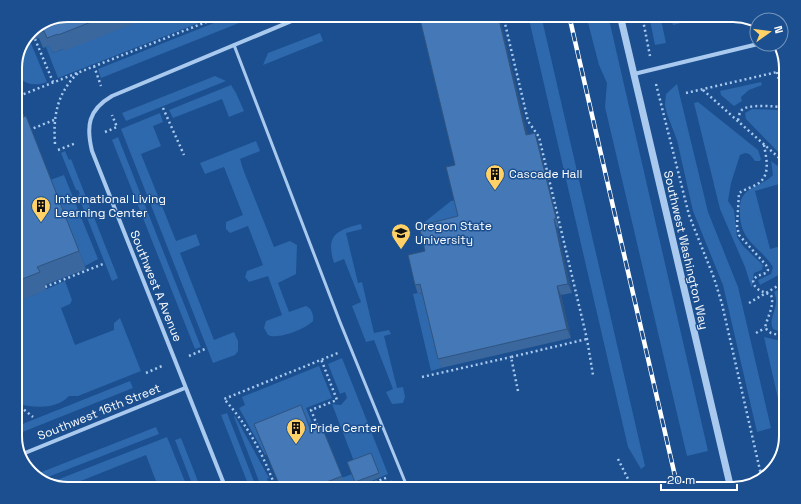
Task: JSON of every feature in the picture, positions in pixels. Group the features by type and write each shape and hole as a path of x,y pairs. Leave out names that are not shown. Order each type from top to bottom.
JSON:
{"street":[{"name":"Southwest A Avenue","path":"223,482 92,151 88,127 91,118 101,102 112,96 289,22"},
{"name":"Southwest Washington Way","path":"622,22 729,482"},
{"path":"634,74 749,46"},
{"name":"Southwest 16th Street","path":"26,453 185,388"}],"lane":[{"path":"234,45 351,348 405,482"}],"path":[{"path":"22,95 206,22"},
{"path":"505,22 528,121 539,137 587,339 593,375"},
{"path":"643,22 662,111 689,215 714,278 722,304 761,473"},
{"path":"34,39 53,82"},
{"path":"55,144 54,120 57,105 65,88 80,72"},
{"path":"686,93 777,72 779,80"},
{"path":"703,90 779,158"},
{"path":"738,120 740,112 744,108 755,106 779,108"},
{"path":"163,108 184,155"},
{"path":"23,132 54,120"},
{"path":"764,145 767,163 765,175 759,182 739,193 737,226 739,235 766,265 768,270 766,273 757,276 754,280 754,285 757,290 771,295 773,304 766,319 765,328"},
{"path":"45,287 103,264"},
{"path":"749,302 779,285"},
{"path":"756,333 765,328"},
{"path":"765,328 771,333 779,335"},
{"path":"422,377 587,339"},
{"path":"273,482 263,457 240,416 224,399 351,348"},
{"path":"511,357 518,391"},
{"path":"320,433 311,410 337,400 321,360"},
{"path":"22,408 34,417"},
{"path":"618,458 630,482"},
{"path":"375,482 401,471"}],"shaded area":[{"path":"201,22 58,78 46,47 49,46 53,53 133,23"},
{"path":"216,22 241,22 101,78 98,69"},
{"path":"530,22 543,22 645,466 641,469 628,447"},
{"path":"588,22 610,22 708,451 687,456 605,107 607,83 599,65"},
{"path":"650,22 662,22 666,43 655,45"},
{"path":"672,22 686,22 673,25"},
{"path":"320,33 323,41 263,65 268,53"},
{"path":"30,42 47,82 42,84 29,84 22,80 22,65 26,50"},
{"path":"215,76 226,81 126,121 122,113"},
{"path":"761,82 762,85 749,90 741,97 742,101 734,106 721,95 720,91"},
{"path":"677,84 708,212 738,287 771,428 757,432 723,285 693,211 677,140 667,114 665,105 666,94"},
{"path":"231,85 244,111 229,117 222,99 173,118 169,110"},
{"path":"698,102 758,150 761,159 760,161 755,161 749,154 745,153 740,155 731,183 728,201 734,210 737,237 743,246 763,265 762,270 754,273 752,287 720,209 694,103"},
{"path":"752,109 779,110 779,153 746,119 745,113"},
{"path":"22,111 27,123 22,125"},
{"path":"160,113 163,122 153,126 161,146 141,154 176,241 196,234 200,245 180,253 214,340 234,332 238,341 238,351 235,355 213,363 121,129"},
{"path":"118,137 201,347 195,349 112,140"},
{"path":"256,141 260,151 240,159 243,169 274,247 290,241 297,245 296,274 278,283 289,312 306,306 311,310 313,317 313,321 304,327 291,333 278,336 268,335 264,328 266,321 282,315 268,276 249,282 245,277 247,271 263,265 248,226 230,233 226,229 226,222 243,215 224,167 205,174 200,163"},
{"path":"65,151 69,160 71,159 118,278 112,281 78,195 80,194 78,190 76,190 61,153"},
{"path":"771,161 779,167 779,184 755,191 770,249 779,247 779,275 760,285 758,280 771,274 773,267 751,243 743,230 740,205 742,198 749,190 766,181 773,175"},
{"path":"64,175 98,259 85,266 50,180"},
{"path":"455,200 461,226 424,235 421,225 451,201"},
{"path":"361,224 362,229 346,233 358,283 362,282 374,333 389,330 391,334 384,336 397,388 403,387 405,397 403,403 392,404 386,392 393,389 374,340 366,342 352,306 361,302 344,259 334,263 331,246 335,235 345,229"},
{"path":"65,281 72,300 70,304 61,308 75,345 114,330 114,323 120,318 141,371 78,396 69,396 64,401 51,406 37,407 22,404 22,300"},
{"path":"779,289 779,331 773,329 772,325 776,303 774,292"},
{"path":"424,293 441,368 431,371 413,294"},
{"path":"764,337 779,340 779,403"},
{"path":"342,358 388,474 381,477 355,464 332,404 341,405 347,398 345,392 340,394 328,364"},
{"path":"319,366 332,398 306,408 317,435 256,428 267,455 265,455 239,408 245,405 242,397"},
{"path":"130,381 133,388 22,432 22,424"},
{"path":"227,413 254,482 247,482 221,415"},
{"path":"235,416 269,478 267,479 268,482 259,482 234,417"},
{"path":"156,427 159,434 48,477 40,473"},
{"path":"167,437 185,482 156,482 146,455 78,482 62,482 56,480"},
{"path":"181,438 198,482 191,482 175,440"},
{"path":"352,474 355,482 331,482"}],"building":[{"path":"91,22 47,38 44,31 38,33 59,23"},
{"name":"Cascade Hall","path":"421,22 500,22 526,135 535,133 556,218 554,219 568,284 557,286 567,329 438,359 420,284 415,285 408,255 425,251 419,226 458,216 446,167 455,165"},
{"name":"International Living Learning Center","path":"26,116 79,251 37,267 40,272 22,279 22,118"},
{"name":"Pride Center","path":"301,405 311,431 322,427 342,476 327,482 278,482 254,424"},
{"path":"371,453 379,473 355,482 347,462"}],"railway":[{"path":"571,22 676,482"}],"place":[{"name":"Cascade Hall","path":"495,191"},
{"name":"International Living Learning Center","path":"41,223"},
{"name":"Oregon State University","path":"401,250"},
{"name":"Pride Center","path":"296,445"}]}
